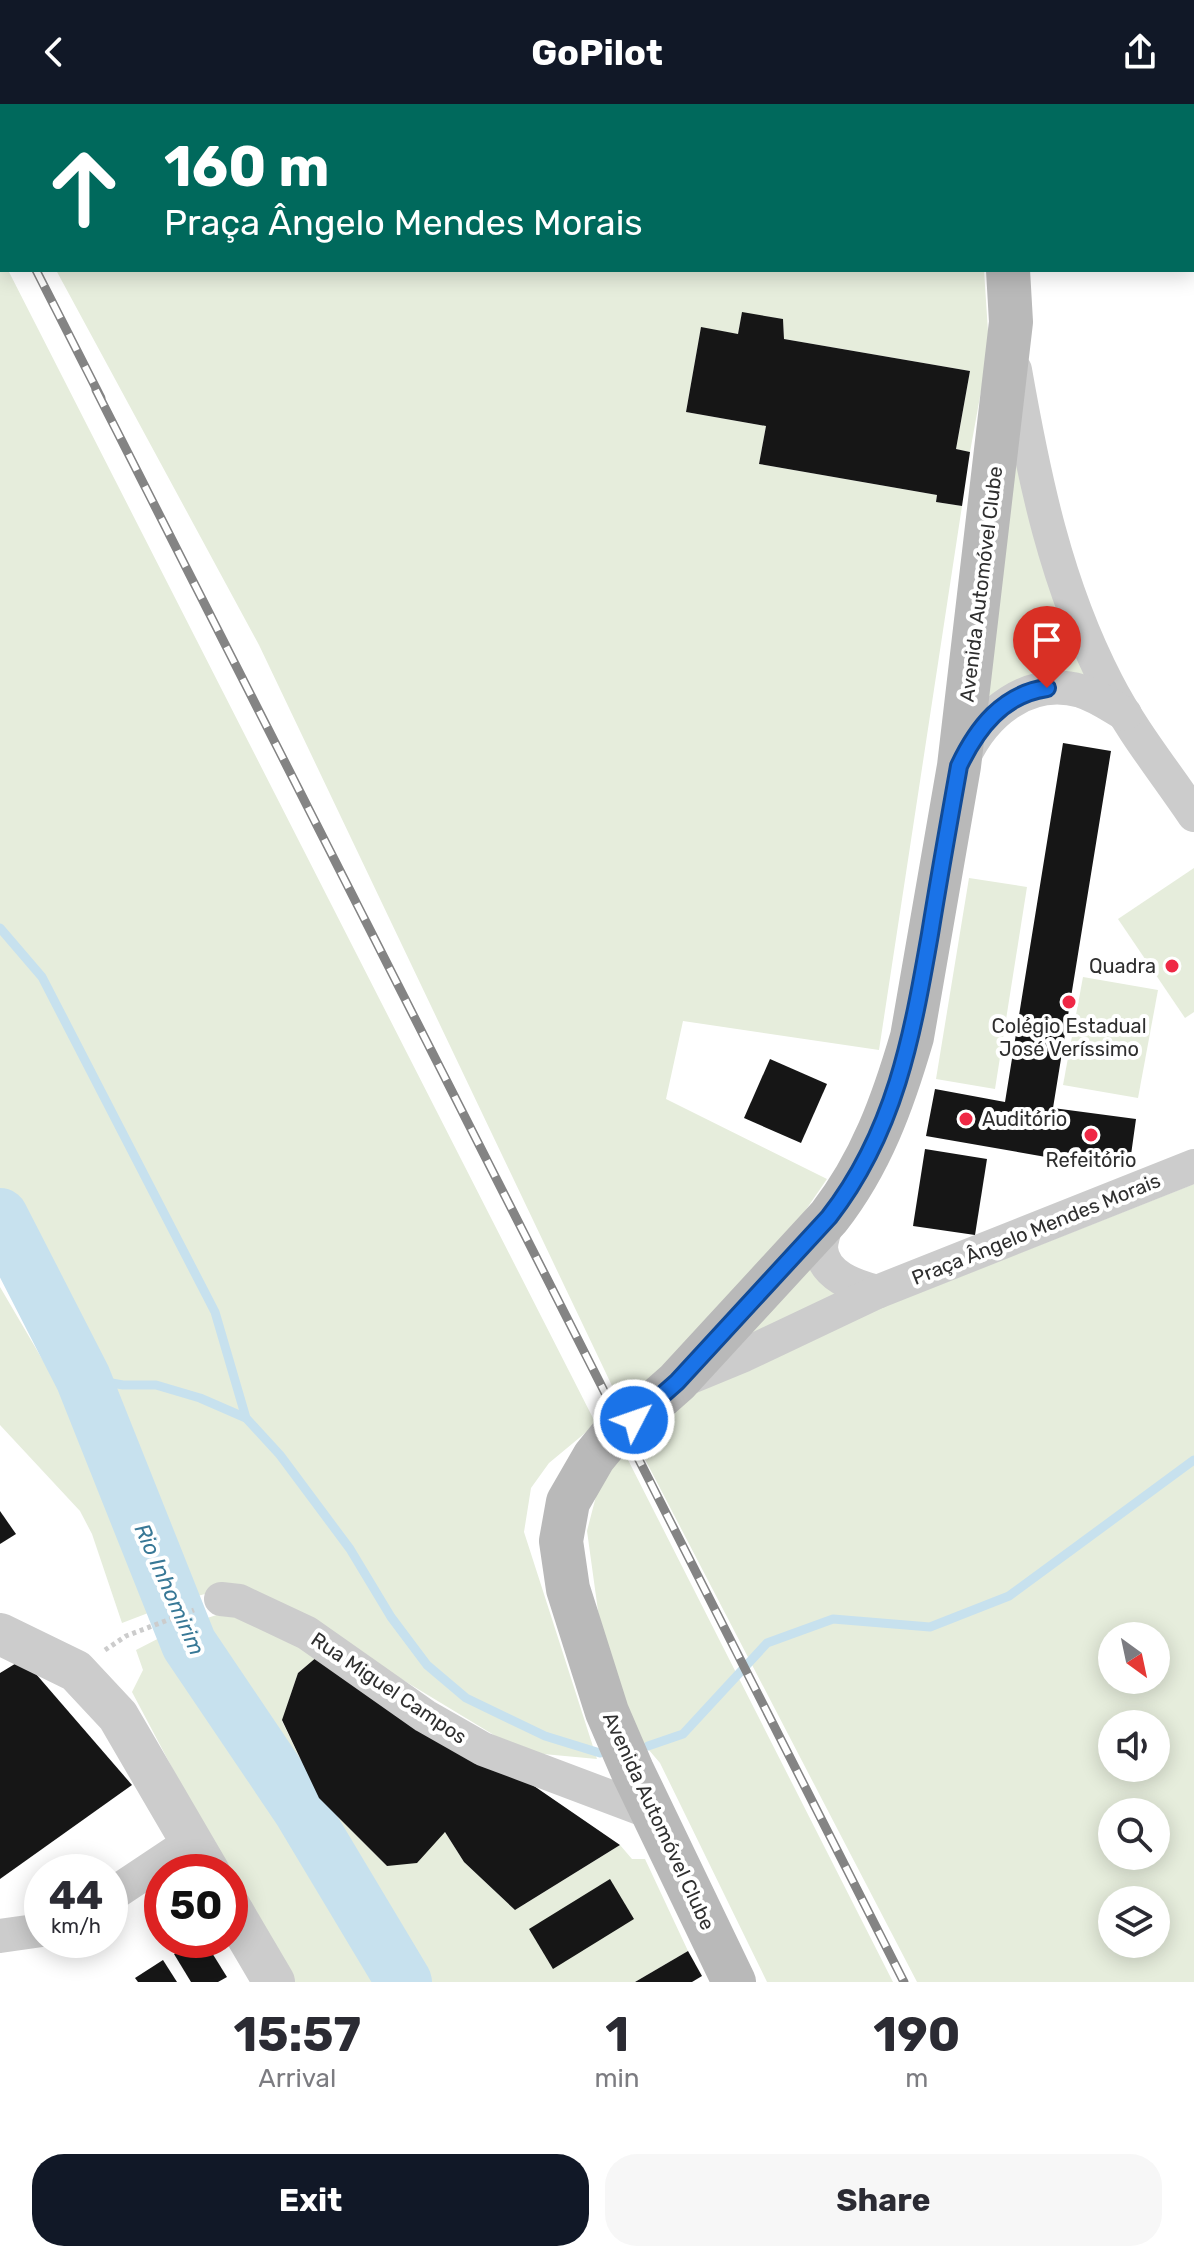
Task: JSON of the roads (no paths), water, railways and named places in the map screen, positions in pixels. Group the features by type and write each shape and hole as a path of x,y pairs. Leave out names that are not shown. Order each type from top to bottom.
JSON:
{"main road":[{"name":"Avenida Automóvel Clube","path":"734,1982 607,1712 568,1589 561,1541 568,1502 594,1457 623,1427 677,1382 829,1217 867,1160 886,1119 912,1037 959,766 1011,322 1008,272"}],"street":[{"path":"1011,322 1024,427 1053,548 1080,625 1125,714 1194,815"},
{"path":"959,766 971,740 987,720 1008,702 1030,691 1047,688 1081,691 1125,714"},
{"name":"Praça Ângelo Mendes Morais","path":"677,1382 758,1349 877,1292 1194,1166"},
{"path":"829,1217 821,1249 831,1272 855,1286 877,1292"},
{"name":"Rua Miguel Campos","path":"221,1599 239,1601 307,1633 425,1716 483,1749 653,1813"},
{"path":"0,1634 76,1671 118,1716 198,1854"},
{"path":"0,1936 24,1933"},
{"path":"248,1942 268,1980"}],"waterway":[{"path":"0,928 42,977 215,1312 246,1418"},
{"name":"Rio Inhomirim","path":"0,1216 83,1378 189,1644 301,1810 404,1982"},
{"path":"83,1378 123,1385 156,1385 200,1398 246,1418 280,1455 350,1549 391,1617 427,1665 466,1698 545,1736 600,1753"},
{"path":"648,1746 683,1734 767,1643 833,1619 930,1627 1009,1596 1194,1460"}],"railway":[{"path":"37,272 101,398"},
{"path":"96,390 904,1982"}],"place":[{"name":"Quadra","path":"1172,966"},
{"name":"Colégio Estadual José Veríssimo","path":"1069,1002"},
{"name":"Auditório","path":"966,1119"},
{"name":"Refeitório","path":"1091,1135"}]}
